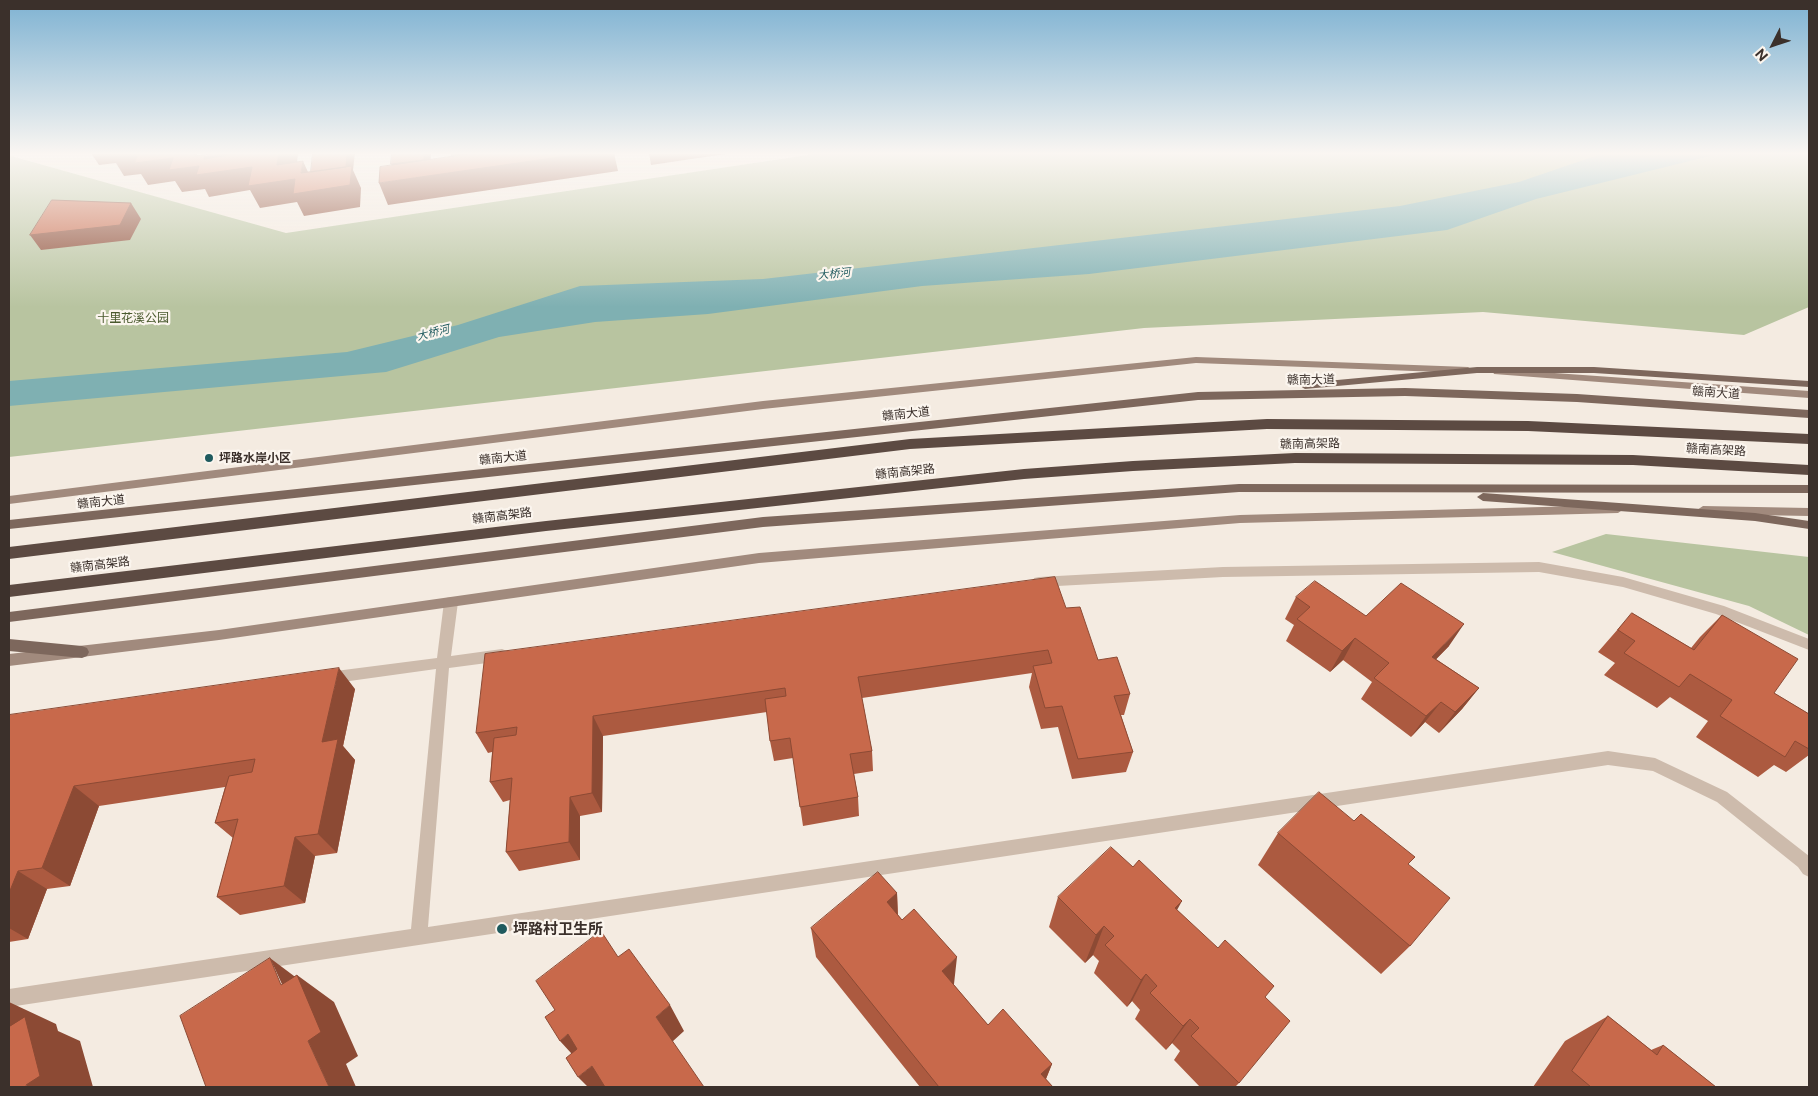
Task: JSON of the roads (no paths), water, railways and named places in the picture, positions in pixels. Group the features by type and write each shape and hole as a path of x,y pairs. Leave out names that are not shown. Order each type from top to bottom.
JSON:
{"highway":[{"name":"赣南高架路","path":"9,553 910,444 1267,424 1528,426 1809,439"},
{"name":"赣南高架路","path":"9,591 546,526 1024,474 1133,466 1295,458 1634,460 1809,470"}],"main road":[{"path":"1198,396 1477,370 1594,370 1809,384"},
{"name":"赣南大道","path":"9,525 1198,396 1404,392 1577,398 1809,414"},
{"path":"1238,488 1492,497 1754,517 1809,525"},
{"path":"9,617 764,522 1238,488 1809,489"},
{"path":"9,645 82,652"}],"street":[{"path":"9,500 753,406 1196,360 1477,370 1809,395"},
{"path":"9,660 82,652 451,602 759,558 1240,519 1644,509 1809,512"},
{"path":"1030,583 1223,572 1539,567 1623,582 1719,610 1809,645"},
{"path":"418,936 443,663 451,602"},
{"path":"314,680 511,653"},
{"path":"9,998 1608,758 1655,765 1722,797 1804,862 1809,869"}],"water":[{"name":"大桥河","path":"1409,204 1521,204 1447,230 1089,274 922,286 708,314 595,322 499,337 386,372 9,406 9,381 347,352 458,325 580,286 763,279"}],"place":[{"name":"坪路水岸小区","path":"209,458"},
{"name":"坪路村卫生所","path":"502,929"}],"park label":[{"name":"十里花溪公园","path":"133,318"}]}
